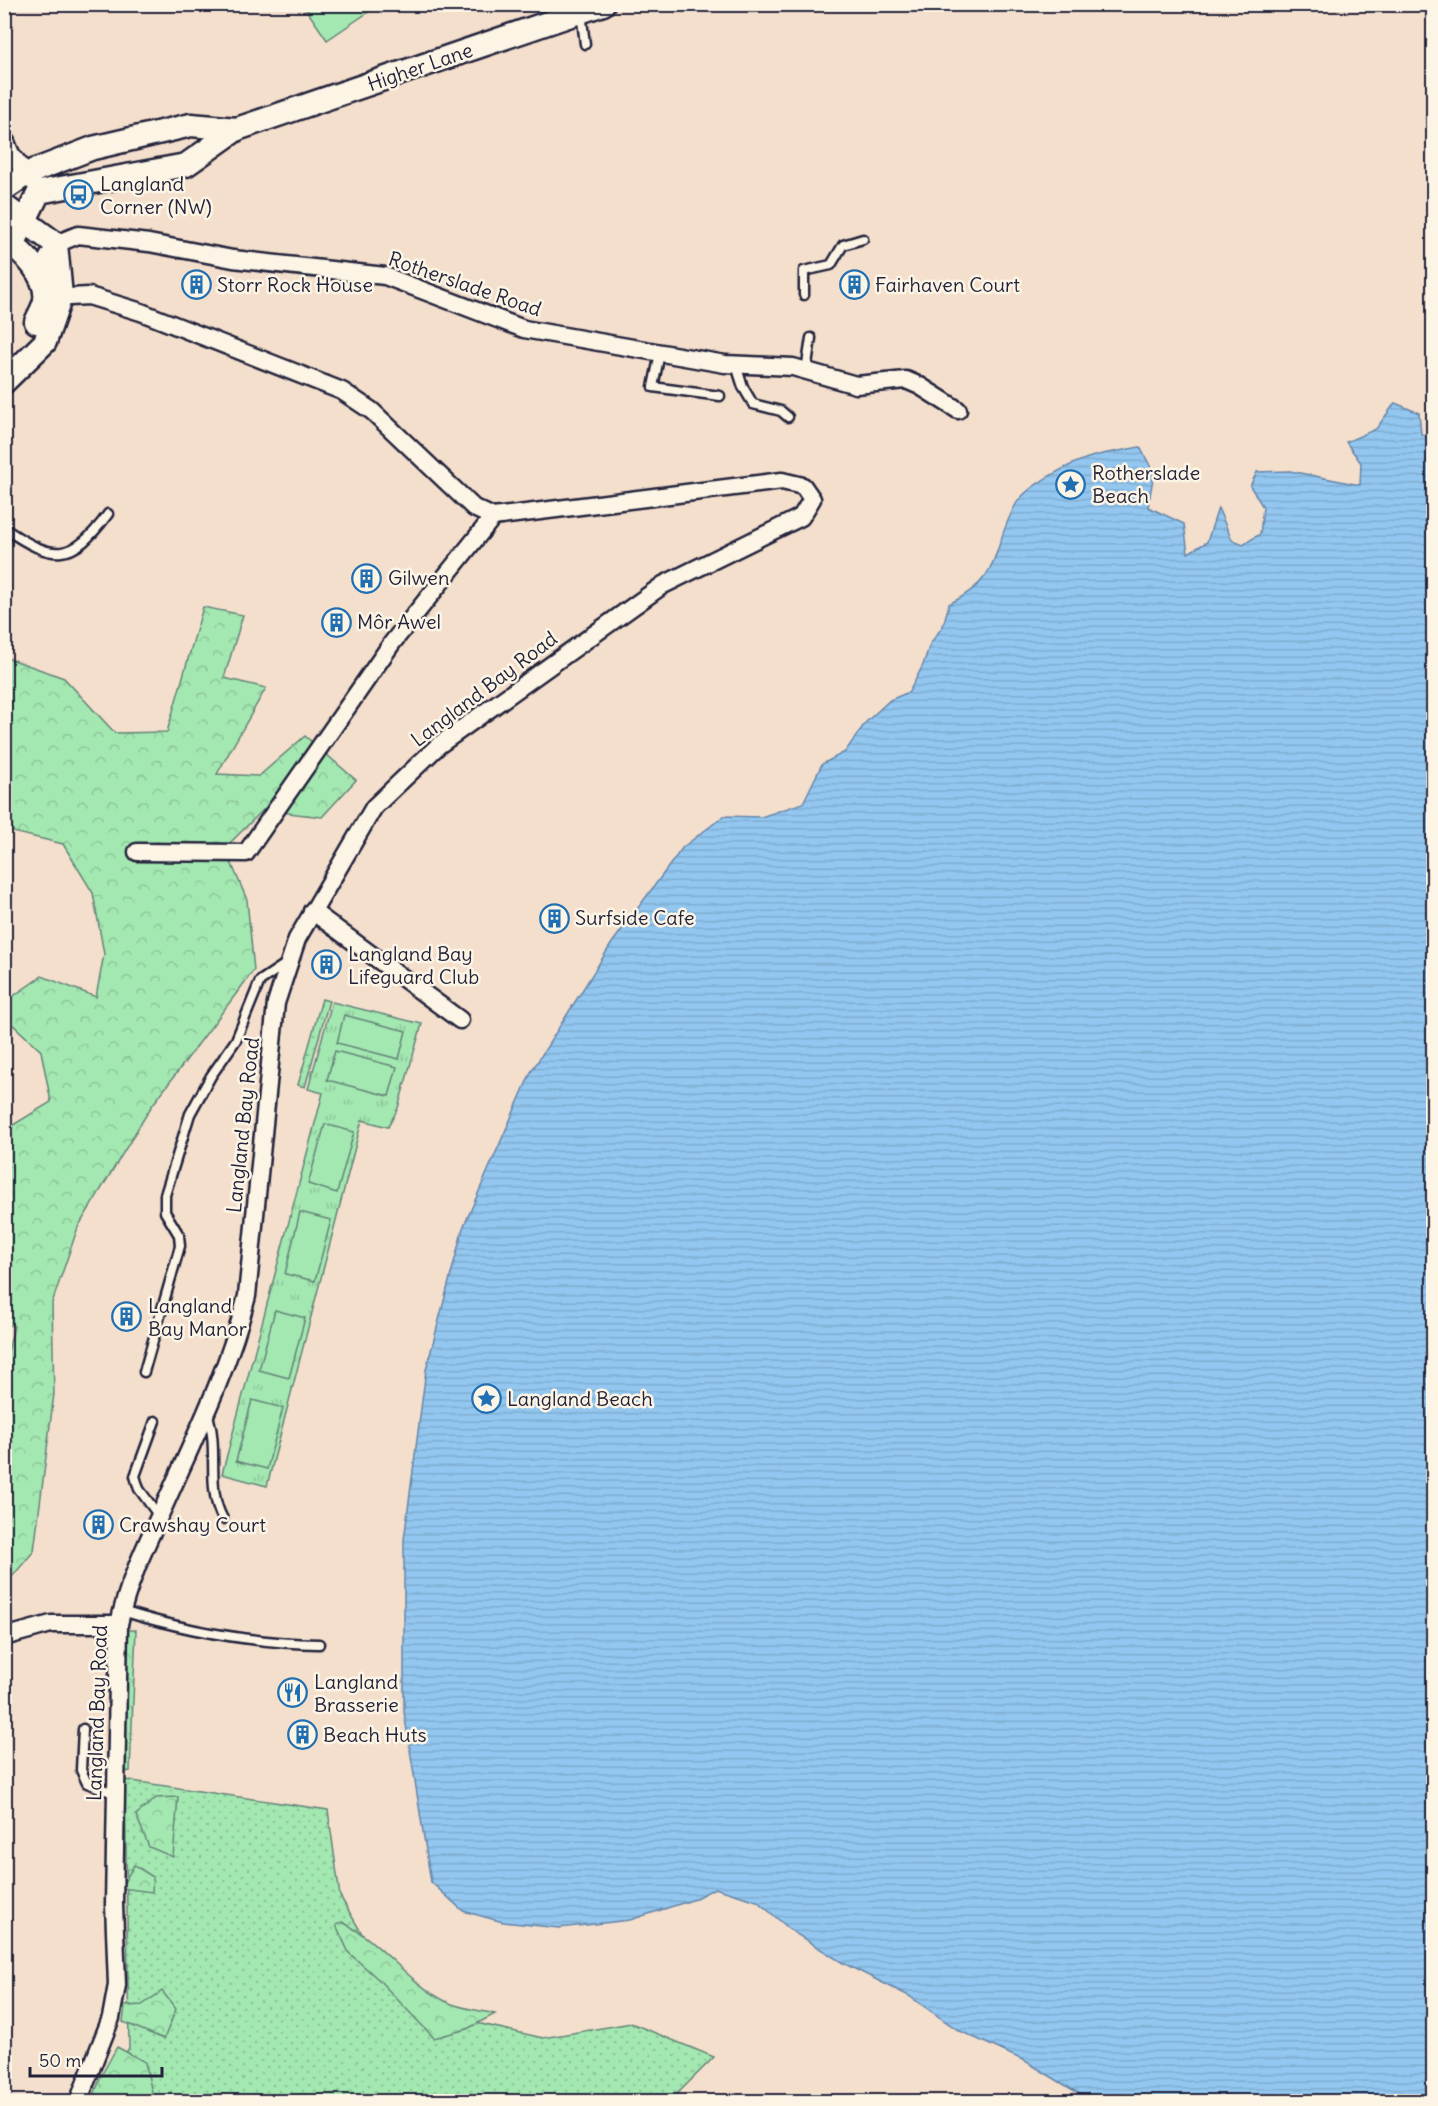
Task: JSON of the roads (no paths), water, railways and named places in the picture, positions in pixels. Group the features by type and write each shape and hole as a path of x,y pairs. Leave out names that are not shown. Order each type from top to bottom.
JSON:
{"street":[{"name":"Higher Lane","path":"4,189 33,183 186,165 237,129 603,4"},
{"name":"Higher Lane","path":"33,183 93,148 191,125 237,129"},
{"path":"4,137 11,154 33,183 24,218 9,243 27,256 53,298"},
{"path":"4,206 24,218 56,244"},
{"name":"Rotherslade Road","path":"56,244 78,235 149,243 233,259 385,276 524,329 736,365 793,367 856,385 906,380 920,386 957,410"},
{"path":"38,274 56,244"},
{"path":"5,382 53,298 56,244"},
{"path":"53,298 89,296 141,312 342,391 372,411 474,508 493,517 392,643 246,853 137,852"},
{"name":"Langland Bay Road","path":"78,2102 111,2018 117,1985 114,1904 121,1617 128,1588 207,1412 247,1296 276,1003 290,961 312,911 374,807 439,745 663,585 801,517 812,499 803,486 782,481 493,517"},
{"path":"312,911 460,1020"},
{"path":"4,1637 51,1624 121,1617"}],"lane":[{"path":"581,12 585,44"},
{"path":"804,295 804,271 831,266 843,245 863,239"},
{"path":"806,371 811,338"},
{"path":"660,353 653,387 720,396"},
{"path":"736,365 743,387 753,404 781,411 788,417"},
{"path":"4,528 37,548 66,552 79,548 91,538 108,514"},
{"path":"144,1372 180,1246 179,1235 165,1212 165,1195 179,1144 190,1114 211,1076 236,1040 260,981 290,961"},
{"path":"207,1412 213,1430 214,1504 223,1519"},
{"path":"155,1421 135,1476 139,1489 159,1517"},
{"path":"121,1617 213,1635 271,1643 319,1644"},
{"path":"83,1729 81,1770 87,1783 116,1794"}],"water":[{"path":"1395,403 1419,413 1421,434 1434,437 1433,2101 1091,2101 1027,2062 958,2030 909,1996 843,1963 793,1932 757,1901 715,1888 692,1900 630,1920 559,1928 503,1922 463,1911 431,1882 404,1712 404,1540 426,1370 463,1228 531,1072 612,943 683,847 724,816 761,817 803,803 822,764 845,752 866,722 890,700 909,692 923,665 930,644 943,626 949,604 967,594 988,572 1016,504 1030,489 1051,475 1085,459 1140,447 1154,473 1148,507 1184,524 1188,553 1207,542 1218,508 1232,540 1243,545 1260,534 1263,507 1250,486 1257,472 1290,471 1360,485 1361,463 1346,442 1376,429"}],"place":[{"name":"Langland Corner (NW)","path":"79,195"},
{"name":"Storr Rock House","path":"196,285"},
{"name":"Fairhaven Court","path":"854,285"},
{"name":"Rotherslade Beach","path":"1071,485"},
{"name":"Gilwen","path":"367,578"},
{"name":"Môr Awel","path":"336,622"},
{"name":"Surfside Cafe","path":"554,918"},
{"name":"Langland Bay Lifeguard Club","path":"327,965"},
{"name":"Langland Bay Manor","path":"127,1317"},
{"name":"Langland Beach","path":"486,1399"},
{"name":"Crawshay Court","path":"98,1525"},
{"name":"Langland Brasserie","path":"293,1693"},
{"name":"Beach Huts","path":"302,1735"}]}
